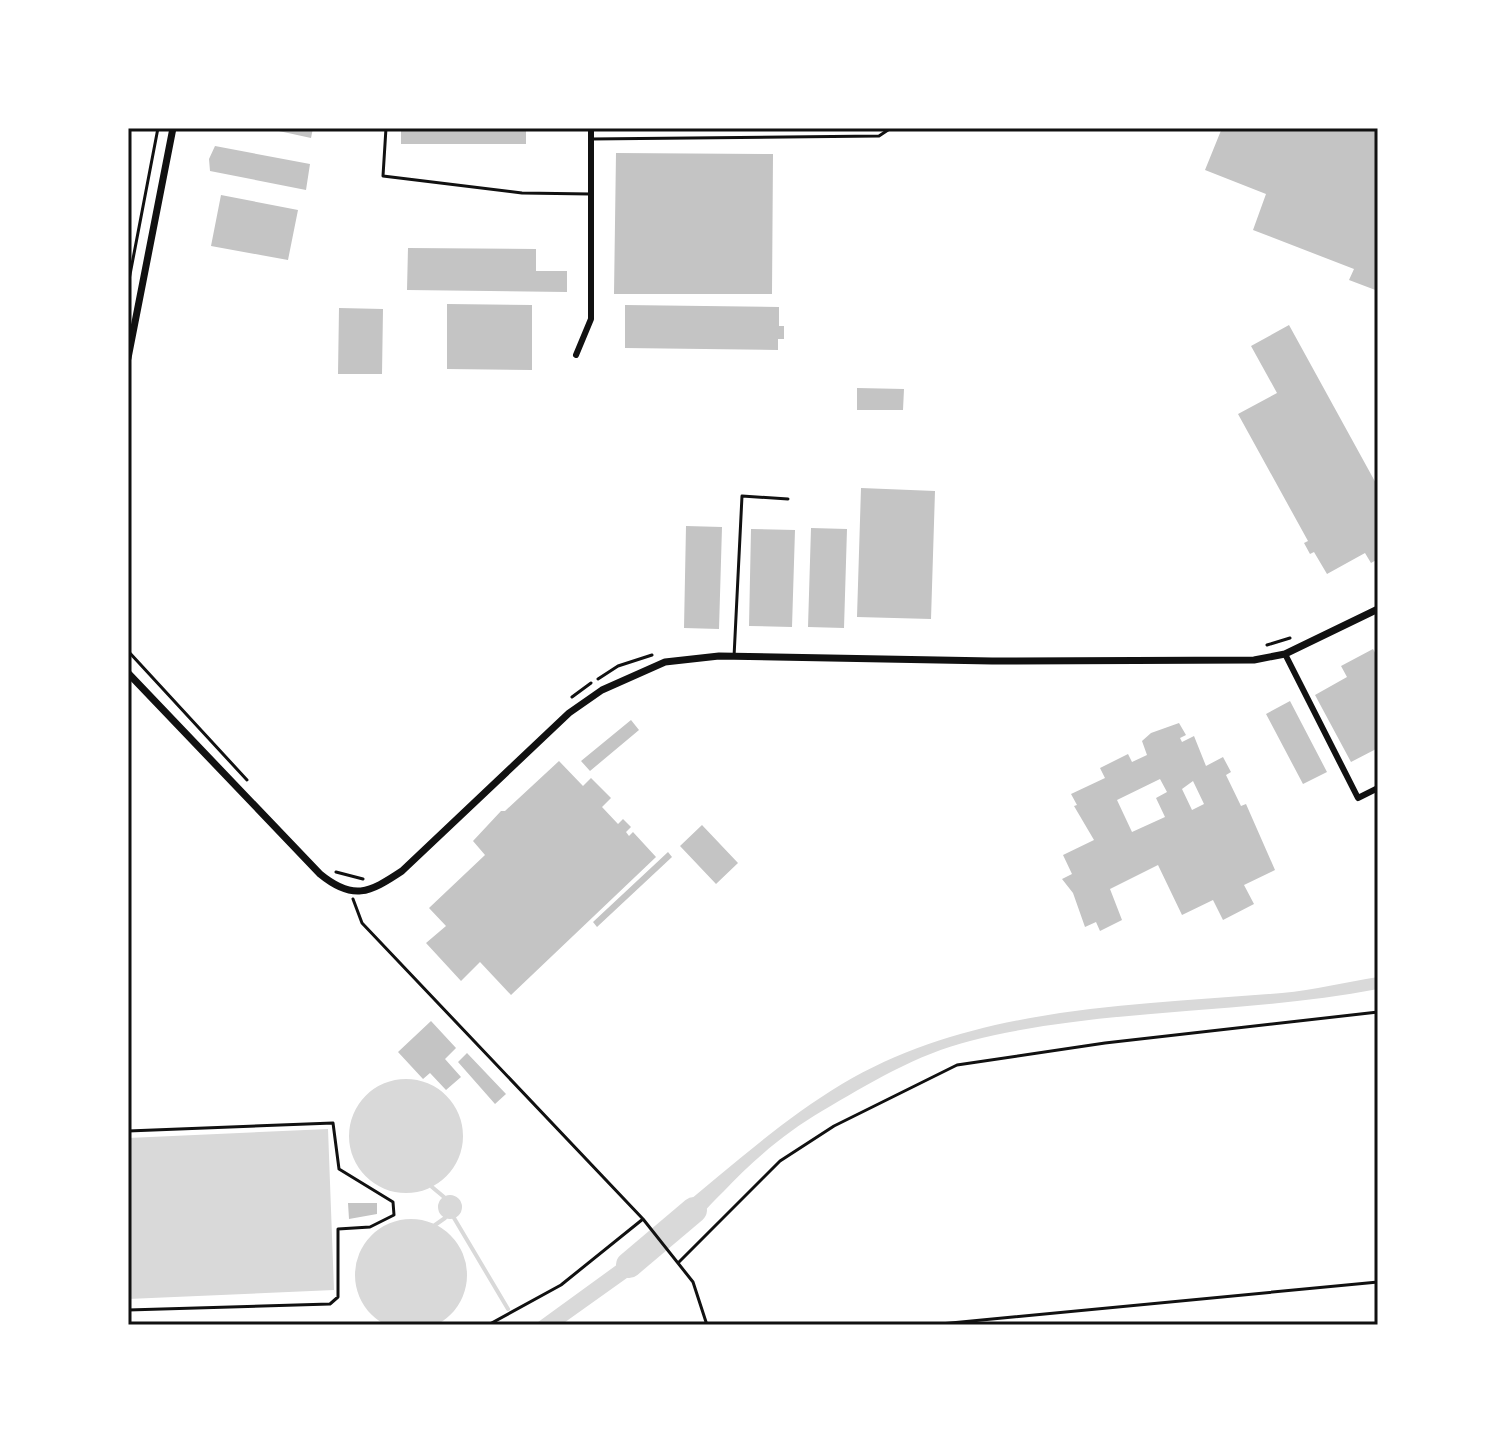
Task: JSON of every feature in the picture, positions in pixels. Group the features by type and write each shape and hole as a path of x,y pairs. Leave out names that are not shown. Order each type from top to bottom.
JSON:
{"street":[{"path":"128,358 173,128"},
{"path":"576,355 591,319 591,128"},
{"path":"128,673 320,874 335,886 352,892 378,886 402,871 569,713 602,690 665,662 734,657 1222,661 1285,654 1378,609"},
{"path":"1285,654 1358,798 1378,788"}],"lane":[{"path":"386,128 383,176 522,193 591,194"},
{"path":"591,139 879,136 891,128"},
{"path":"734,657 742,496 788,499"},
{"path":"128,1131 333,1123 339,1169 393,1202 394,1215 370,1227 338,1229 338,1297 330,1304 128,1310"}],"path":[{"path":"128,285 158,128"},
{"path":"1261,647 1295,637"},
{"path":"128,651 251,785"},
{"path":"567,703 575,693 618,666 665,651"},
{"path":"333,871 353,878 375,877"},
{"path":"352,892 355,911 362,923 648,1224 678,1261 698,1293 707,1325"},
{"path":"678,1261 780,1161 834,1126 957,1065 1105,1043 1378,1012"},
{"path":"488,1325 561,1285 643,1219"},
{"path":"930,1325 1378,1282"}],"shaded area":[{"path":"1378,977 1378,989 1276,1003 1071,1022 1020,1030 950,1047 893,1071 795,1128 746,1169 672,1242 663,1228 669,1217 796,1114 842,1084 893,1058 946,1038 1056,1014 1294,992"},
{"path":"406,1079 428,1084 446,1096 458,1114 463,1136 458,1158 446,1176 428,1188 406,1193 384,1188 366,1176 354,1158 349,1136 354,1114 366,1096 384,1084"},
{"path":"328,1129 334,1290 128,1299 128,1138"},
{"path":"450,1195 459,1198 462,1207 459,1216 450,1219 441,1216 438,1207 441,1198"},
{"path":"411,1219 432,1224 450,1236 462,1254 467,1275 462,1296 450,1314 432,1326 411,1331 390,1326 372,1314 360,1296 355,1275 360,1254 372,1236 390,1224"},
{"path":"651,1240 662,1253 561,1325 534,1325"}],"building":[{"path":"265,128 313,128 311,138"},
{"path":"401,128 526,128 526,144 401,144"},
{"path":"1222,128 1378,128 1378,291 1349,280 1354,269 1253,230 1266,194 1205,170"},
{"path":"215,146 310,164 306,190 210,171 209,159"},
{"path":"616,153 773,154 772,294 614,294"},
{"path":"221,195 298,210 288,260 211,246"},
{"path":"408,248 536,249 536,271 567,271 567,292 407,290"},
{"path":"447,304 532,305 532,370 447,369"},
{"path":"625,305 779,307 779,326 784,326 784,339 778,339 778,350 625,348"},
{"path":"339,308 383,309 382,374 338,374"},
{"path":"1289,325 1378,487 1378,559 1371,563 1365,553 1327,574 1314,552 1310,554 1304,543 1308,541 1238,414 1277,393 1251,346"},
{"path":"857,388 904,389 903,410 857,410"},
{"path":"861,488 935,491 931,619 857,617"},
{"path":"686,526 722,527 719,629 684,628"},
{"path":"811,528 847,529 844,628 808,627"},
{"path":"751,529 795,530 792,627 749,626"},
{"path":"1373,649 1378,658 1378,748 1351,762 1315,695 1347,677 1341,666"},
{"path":"1290,701 1327,772 1303,784 1266,714"},
{"path":"631,720 639,730 590,771 581,761"},
{"path":"1179,723 1186,735 1180,738 1182,742 1194,736 1206,766 1223,757 1231,772 1226,775 1241,806 1246,804 1275,870 1244,885 1254,904 1223,920 1213,900 1182,915 1158,865 1110,889 1122,920 1100,931 1096,922 1085,927 1073,893 1062,879 1072,874 1063,855 1094,840 1074,806 1077,805 1071,794 1105,778 1100,768 1128,754 1132,762 1147,755 1142,741 1151,733","holes":["1160,779 1167,792 1156,798 1165,817 1132,832 1117,800","1193,781 1204,804 1192,810 1182,789"]},
{"path":"559,761 583,786 591,778 611,798 602,807 618,824 623,819 631,827 626,832 629,836 633,832 656,857 511,995 480,962 461,981 426,943 446,926 429,908 485,855 473,841 501,811 505,811"},
{"path":"702,825 738,863 716,884 680,846"},
{"path":"668,852 672,857 597,927 593,922"},
{"path":"431,1021 456,1048 445,1059 461,1077 446,1090 430,1073 423,1079 398,1052"},
{"path":"467,1053 506,1094 495,1104 458,1062"},
{"path":"348,1203 377,1203 377,1214 349,1219"}],"waterway":[{"path":"432,1187 444,1197"},
{"path":"629,1265 694,1210"},
{"path":"435,1225 445,1218"},
{"path":"454,1218 508,1309"}]}
